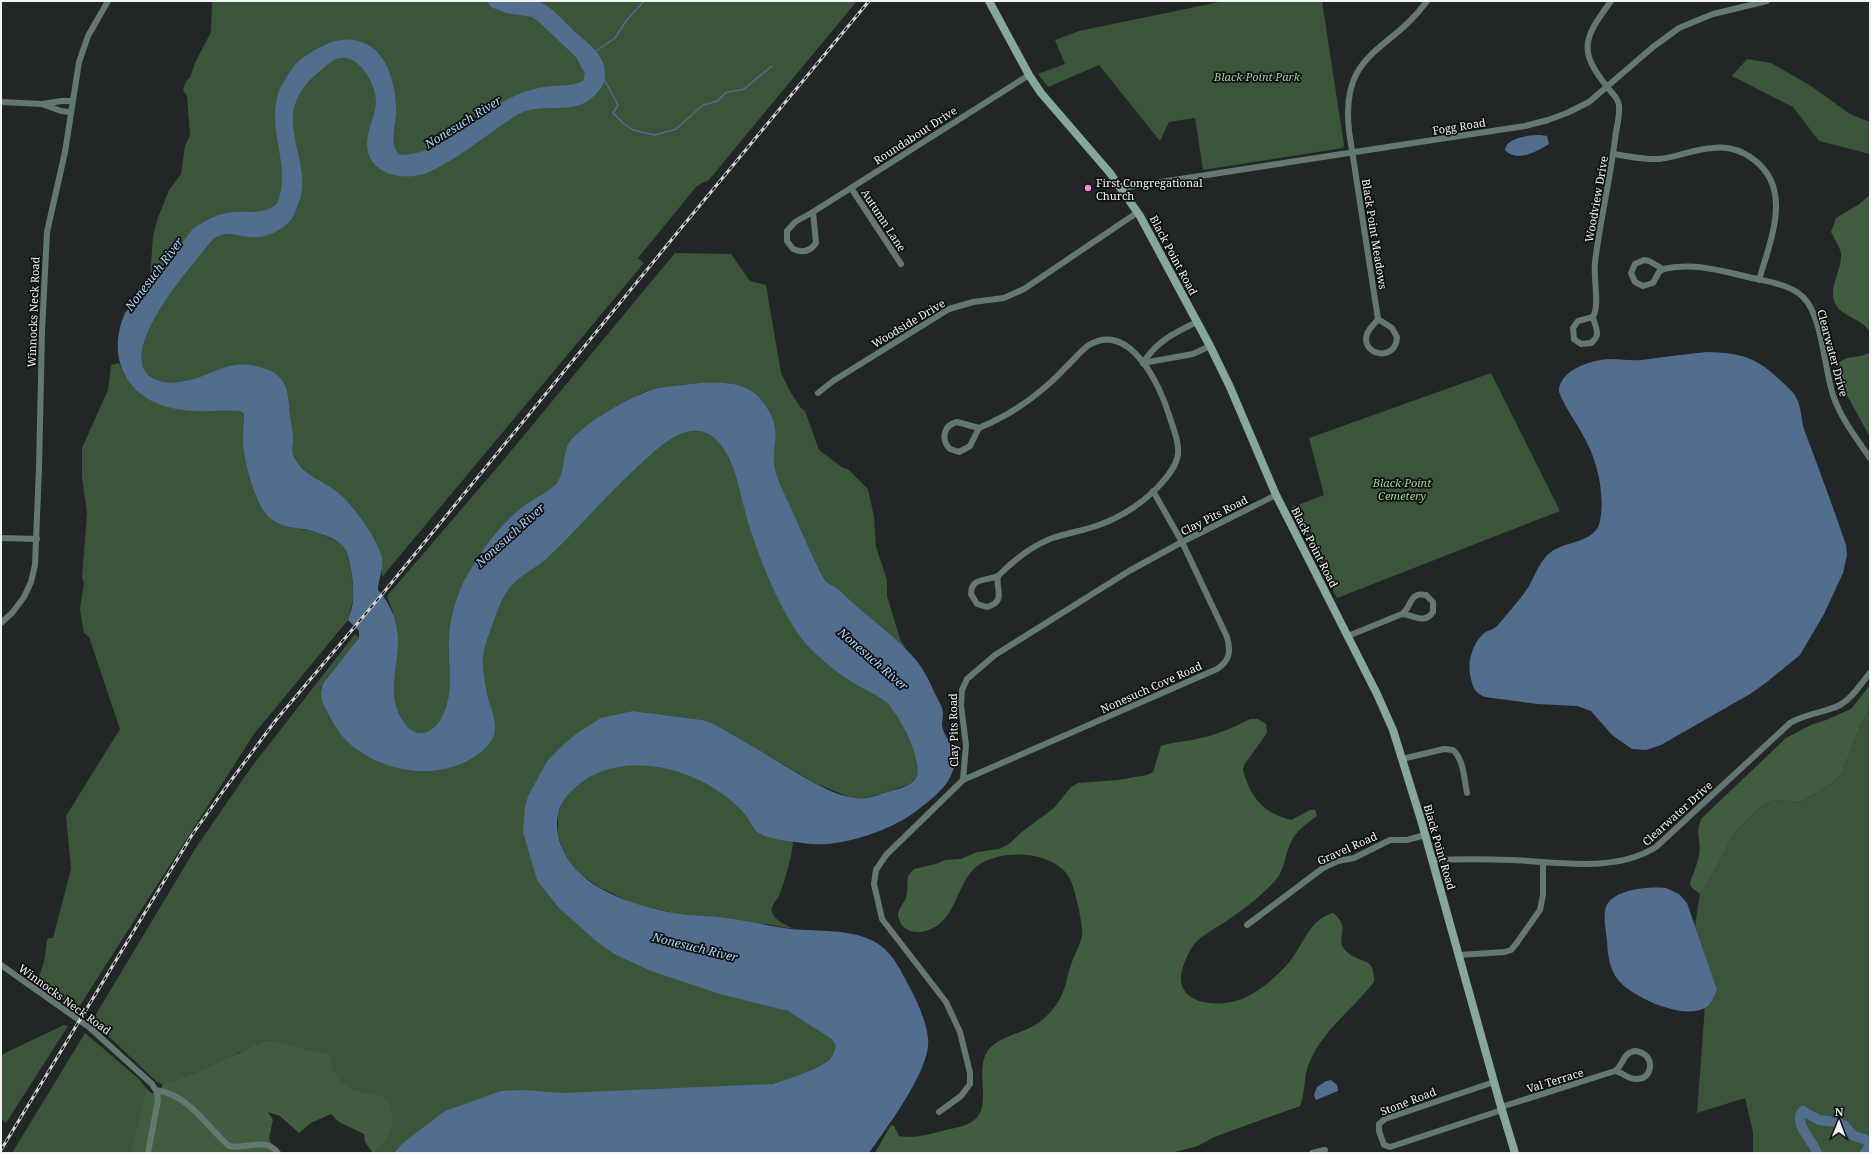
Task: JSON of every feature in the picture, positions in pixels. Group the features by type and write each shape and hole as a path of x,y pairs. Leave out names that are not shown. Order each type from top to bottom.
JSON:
{"main road":[{"name":"Black Point Road","path":"988,1 1028,75 1041,93 1122,188 1138,212 1210,346 1233,393 1276,495 1388,718 1425,835 1501,1109 1515,1153"}],"street":[{"name":"Winnocks Neck Road","path":"1,623 16,609 28,587 35,565 46,245 51,212 65,152 78,67 84,47 108,1"},
{"name":"Black Point Meadows","path":"1378,319 1347,115 1348,97 1355,76 1369,56 1410,21 1427,1"},
{"name":"Woodview Drive","path":"1593,316 1578,322 1573,328 1574,339 1581,344 1591,344 1597,337 1598,331 1593,316 1595,309 1595,260 1613,154 1619,105 1593,69 1587,48 1591,31 1611,1"},
{"name":"Fogg Road","path":"1122,188 1353,153 1541,122 1572,111 1589,102 1653,47 1679,28 1713,14 1767,1"},
{"name":"Roundabout Drive","path":"813,212 817,236 816,242 812,248 805,251 793,249 787,241 787,231 795,222 1028,75"},
{"path":"1,102 42,104 62,101 72,102"},
{"path":"42,104 56,110 70,112"},
{"path":"1613,154 1658,159 1708,148 1723,148 1741,152 1758,163 1772,183 1777,204 1774,224 1759,280"},
{"name":"Autumn Lane","path":"851,188 901,264"},
{"name":"Woodside Drive","path":"818,393 833,381 949,309 968,302 1004,298 1024,290 1138,212"},
{"path":"1642,260 1649,261 1663,269 1659,272 1654,282 1648,286 1641,286 1637,284 1632,275 1634,266 1642,260"},
{"name":"Clearwater Drive","path":"1663,269 1682,266 1700,266 1759,280 1798,293 1810,304 1816,322 1834,398 1844,418 1870,458"},
{"path":"1378,319 1392,328 1396,337 1394,347 1383,354 1373,352 1366,341 1368,331 1378,319"},
{"path":"1143,363 1155,347 1167,337 1197,322"},
{"path":"979,428 960,422 952,424 945,431 945,442 952,450 960,452 964,450 970,446 979,428 1006,415 1030,400 1053,380 1085,348 1104,341 1122,344 1135,352 1143,363 1154,381 1168,412 1179,450 1175,466 1154,491 1140,503 1114,519 1049,540 1034,547 1020,556 998,576 980,579 974,584 971,594 977,604 988,607 997,601 1000,593 997,582 998,576"},
{"path":"1143,363 1193,354 1210,346"},
{"name":"Nonesuch Cove Road","path":"963,780 1217,669 1226,662 1230,650 1227,637 1182,542 1154,491"},
{"name":"Clay Pits Road","path":"939,1112 962,1096 970,1084 970,1073 960,1032 946,1002 884,923 877,902 874,884 876,870 886,855 963,780 966,745 961,698 963,686 967,678 995,656 1129,571 1182,542 1276,495"},
{"path":"1,538 37,539"},
{"path":"1348,636 1402,614 1407,610 1411,598 1416,595 1426,595 1433,602 1432,612 1426,618 1418,619 1408,614 1402,614"},
{"name":"Clearwater Drive","path":"1432,860 1617,862 1637,858 1656,847 1790,723 1805,716 1840,705 1849,699 1870,673"},
{"path":"1402,759 1444,749 1453,750 1458,756 1461,764 1467,793"},
{"name":"Gravel Road","path":"1247,926 1323,868 1333,863 1354,858 1390,840 1407,840 1425,835"},
{"path":"1459,955 1505,952 1511,950 1542,905 1543,862"},
{"name":"Winnocks Neck Road","path":"1,965 96,1032 148,1080 156,1090"},
{"path":"1633,1051 1643,1053 1650,1061 1648,1073 1639,1079 1631,1078 1615,1071 1620,1066 1626,1055 1633,1051"},
{"name":"Val Terrace","path":"1501,1109 1615,1071"},
{"name":"Stone Road","path":"1494,1082 1385,1119 1379,1124 1379,1131 1384,1145 1390,1147 1501,1109"},
{"path":"148,1153 158,1103 156,1090 172,1094 184,1102 229,1146 266,1144 272,1146 278,1153"},
{"path":"1314,1153 1325,1150"}],"green space":[{"path":"212,1 857,1 708,181 696,187 638,258 644,263 382,577 382,562 315,480 291,457 289,431 182,384 156,383 140,367 144,333 159,307 135,294 146,279 150,277 153,237 157,220 169,190 181,174 185,146 190,135 187,96 183,90 186,81 190,78 195,63 211,32"},
{"name":"Black Point Park","path":"1224,1 1322,1 1344,145 1343,148 1203,170 1195,118 1169,122 1160,141 1099,65 1048,87 1038,74 1065,64 1055,40 1079,31"},
{"path":"1747,59 1771,63 1811,86 1850,114 1870,122 1870,154 1819,141 1793,107 1732,76"},
{"path":"1870,195 1870,332 1862,324 1838,308 1835,303 1833,291 1840,266 1841,254 1831,232 1836,218 1858,205"},
{"path":"675,253 731,254 750,281 766,285 781,373 791,393 801,408 805,411 819,450 843,468 848,469 868,489 874,517 876,547 887,580 887,596 900,639 906,649 824,583 775,472 773,452 775,429 768,409 760,398 744,387 728,383 713,383 646,391 617,407 581,430 570,442 562,478 452,624 448,646 450,693 448,704 443,716 435,728 430,732 419,735 404,726 391,703 393,612 387,596 501,463"},
{"path":"1870,352 1870,437 1843,388 1837,366 1844,359 1861,356"},
{"path":"119,363 126,378 243,408 300,529 316,531 344,545 350,564 354,595 348,620 254,734 77,1010 37,983 44,962 47,940 49,938 53,938 71,869 66,816 120,729 89,637 84,633 80,609 84,583 82,578 87,513 82,477 82,448 108,390 111,365"},
{"name":"Black Point Cemetery","path":"1491,373 1560,511 1337,598 1290,508 1324,495 1309,438"},
{"path":"688,431 704,432 718,441 723,448 731,463 739,485 852,678 890,705 901,722 915,750 918,768 916,778 910,784 880,794 862,799 849,797 817,784 712,723 703,720 633,711 576,734 547,761 529,794 614,954 788,1011 815,1025 833,1038 838,1044 831,1058 817,1068 786,1081 396,1153 372,1153 386,1140 392,1122 363,1097 239,1052 216,1068 165,1086 156,1081 92,1021 195,849 250,769 355,634 359,638 324,682 321,688 321,696 415,768 481,659 495,598 610,489 672,436"},
{"path":"1870,685 1870,708 1861,724 1841,775 1805,800 1795,802 1782,800 1771,801 1759,808 1734,833 1719,863 1700,894 1691,887 1690,883 1700,851 1698,833 1702,818 1786,738 1811,725 1851,709"},
{"path":"1870,708 1870,1153 1753,1153 1753,1132 1745,1098 1697,1113 1708,965 1695,926 1700,894 1719,863 1734,833 1759,808 1771,801 1782,800 1795,802 1805,800 1841,775 1861,724"},
{"path":"1250,719 1258,719 1266,724 1267,733 1244,765 1243,770 1246,780 1254,796 1265,808 1281,817 1291,820 1310,810 1315,810 1317,816 1300,829 1294,837 1287,852 1282,870 1274,882 1244,908 1195,943 1184,964 1181,977 1182,987 1196,1000 1206,1003 1228,1003 1246,997 1269,982 1289,963 1309,931 1319,920 1333,913 1339,918 1342,924 1341,942 1343,947 1351,955 1369,964 1374,973 1374,982 1331,1029 1316,1050 1308,1066 1300,1106 1214,1137 1198,1146 1171,1153 875,1153 891,1125 894,1126 899,1136 917,1136 964,1126 978,1117 982,1108 982,1076 985,1055 996,1043 1037,1024 1054,1008 1060,999 1066,984 1082,935 1082,924 1070,879 1062,869 1051,862 1038,857 1023,855 1008,855 994,858 982,863 967,877 953,906 944,919 934,928 914,932 905,928 901,924 898,913 906,898 908,876 914,869 936,864 945,860 961,859 977,852 999,849 1009,844 1023,831 1054,808 1071,787 1078,783 1118,780 1147,775 1153,772 1161,746 1215,734"},
{"path":"642,763 692,772 793,838 792,851 786,875 779,896 772,910 773,915 778,920 794,929 766,924 727,924 636,905 599,887 577,872 562,850 558,833 558,814 564,799 574,786 603,768"},
{"path":"64,1025 68,1026 6,1123 1,1118 1,1055"},
{"path":"85,1033 139,1079 150,1093 142,1153 12,1153"},
{"path":"266,1041 327,1054 330,1056 336,1076 345,1085 357,1091 383,1096 388,1103 393,1118 389,1134 380,1148 373,1153 365,1142 364,1134 339,1122 331,1114 311,1123 299,1133 280,1116 268,1112 273,1120 269,1138 274,1153 131,1153 147,1089 151,1093 159,1093 163,1084 203,1070"}],"water":[{"name":"Nonesuch River","path":"487,1 536,1 552,9 596,51 603,62 605,75 604,82 595,95 587,102 577,106 537,109 517,115 439,167 418,176 397,176 380,169 373,162 369,154 367,139 376,103 373,87 369,78 358,64 350,59 342,58 334,60 312,78 299,94 294,110 293,126 302,174 302,190 292,218 281,228 266,236 255,237 227,234 213,239 163,304 151,325 143,344 142,361 148,375 159,381 167,383 192,380 222,368 242,365 254,366 269,370 280,378 288,395 293,437 292,451 297,462 306,472 336,491 349,503 370,531 379,550 382,558 382,570 378,590 383,595 395,619 398,640 394,683 395,704 399,714 407,726 411,730 418,733 424,733 436,726 446,708 450,687 448,645 449,634 456,600 464,581 475,561 496,533 512,516 557,483 562,472 568,444 578,433 587,425 607,412 639,395 654,389 719,382 741,386 751,390 759,397 773,420 776,437 774,461 778,479 821,574 826,582 838,589 907,650 919,664 939,700 943,712 942,725 953,749 955,759 950,777 938,793 904,819 865,836 836,843 810,844 769,837 755,830 747,817 729,799 696,778 677,771 637,765 618,767 599,773 582,782 567,795 564,800 557,818 557,825 561,846 571,864 586,878 604,890 624,900 667,912 687,915 721,917 791,929 834,931 855,934 875,942 892,956 913,994 924,1019 928,1038 927,1050 923,1065 907,1097 869,1153 394,1153 404,1142 445,1111 501,1091 523,1090 563,1093 772,1084 819,1067 830,1059 833,1054 836,1045 832,1039 788,1011 720,994 651,971 614,954 596,941 559,908 537,880 523,832 525,806 529,794 547,761 576,734 601,718 633,711 703,720 712,723 828,790 846,796 860,798 872,797 907,786 916,778 918,770 917,761 909,738 891,708 882,699 856,685 834,670 807,645 789,619 772,586 758,552 731,462 718,442 710,435 700,431 689,431 668,441 649,456 622,482 546,559 518,579 510,587 498,609 483,654 485,685 495,723 492,740 482,751 467,761 434,771 416,771 381,763 350,744 338,730 323,702 321,690 324,682 359,638 359,631 348,620 352,604 353,587 350,564 346,550 340,543 325,535 275,522 265,512 255,494 248,471 243,442 244,414 241,411 190,411 164,406 149,399 136,390 126,378 120,364 118,348 119,331 125,313 193,229 218,215 234,212 267,210 277,204 281,191 282,177 275,121 275,108 278,94 280,88 294,66 311,52 334,41 343,40 359,41 376,50 387,66 391,76 396,106 394,142 400,155 430,149 457,133 496,106 519,94 541,87 572,85 583,81 585,74 576,57 539,22 532,17 506,13 491,7"},
{"path":"1525,136 1547,136 1549,144 1539,150 1521,156 1515,156 1505,150 1506,146 1514,140"},
{"path":"1707,352 1739,355 1756,362 1764,366 1794,394 1799,403 1805,432 1846,545 1847,555 1843,573 1824,614 1800,655 1750,694 1661,745 1646,750 1632,749 1612,735 1591,711 1577,706 1537,704 1485,697 1479,694 1473,685 1470,673 1470,661 1473,650 1479,639 1485,633 1496,627 1522,596 1546,556 1557,548 1579,541 1593,534 1600,521 1602,501 1597,468 1590,448 1564,404 1559,392 1560,384 1564,378 1578,367 1595,361 1611,359 1642,360"},
{"path":"1642,888 1666,888 1679,894 1687,903 1717,990 1707,1007 1696,1011 1672,1009 1647,1000 1636,994 1626,988 1619,981 1613,972 1610,962 1605,911 1610,901 1616,896 1632,890"},
{"path":"1331,1080 1337,1085 1338,1091 1316,1100 1314,1095 1317,1087 1326,1081"}],"waterway":[{"path":"596,51 615,38 626,21 644,1"},
{"path":"604,79 618,105 613,113 633,130 655,135 676,129 703,105 718,101 725,93 744,89 772,66"},
{"path":"1817,1153 1802,1127 1800,1116 1803,1111 1819,1120 1836,1122 1844,1125 1854,1136 1864,1139 1869,1143 1869,1147 1865,1153"}],"railway":[{"path":"1,1150 192,835 276,720 384,592 677,233 869,1"}],"place":[{"name":"First Congregational Church","path":"1088,188"}]}
